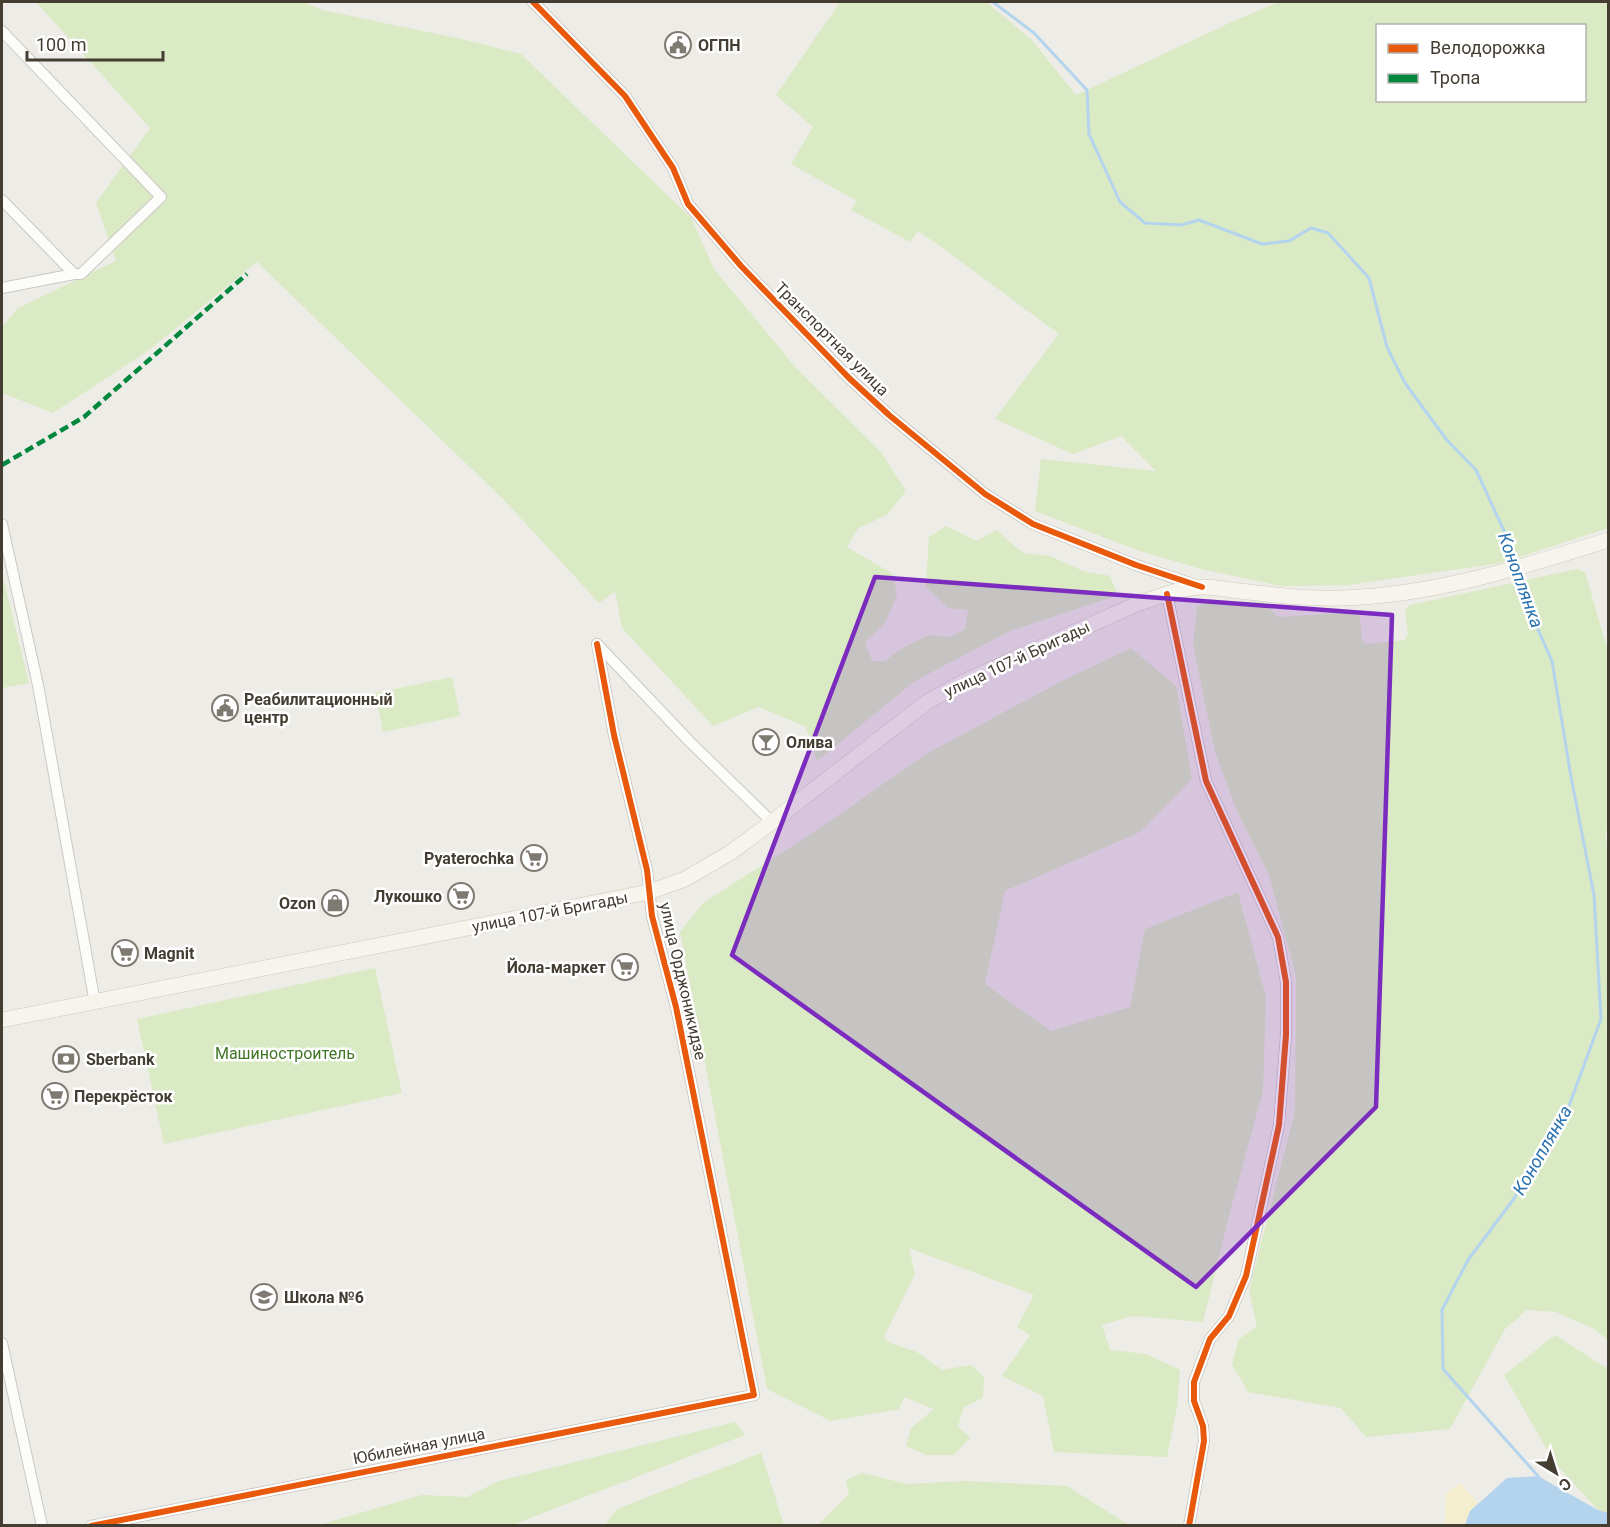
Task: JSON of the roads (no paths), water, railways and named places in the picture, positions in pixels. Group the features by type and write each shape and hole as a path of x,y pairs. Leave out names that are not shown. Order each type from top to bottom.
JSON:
{"main road":[{"name":"Транспортная улица","path":"1202,587 1304,598 1386,595 1501,572 1608,540"},
{"name":"улица 107-й Бригады","path":"2,1020 649,892 685,879 710,866 772,822 927,702 963,682 1137,604 1167,594 1202,587"}],"street":[{"name":"Транспортная улица","path":"533,2 625,96 673,168 688,204 741,266 849,378 889,415 985,494 1033,524 1136,566 1202,587"},
{"path":"2,31 160,196 81,274 2,288"},
{"path":"2,200 74,274"},
{"path":"2,524 38,685 95,1003"},
{"path":"1167,594 1206,781 1278,937 1286,982 1286,1035 1280,1125 1246,1276 1229,1316 1210,1338 1194,1382 1194,1401 1203,1426 1204,1441 1189,1526"},
{"name":"улица Орджоникидзе","path":"754,1395 680,1026 652,916 647,870 614,735 597,644 689,741 772,822"},
{"path":"2,1343 42,1526"},
{"name":"Юбилейная улица","path":"91,1526 754,1395"}],"water":[{"path":"1538,1476 1598,1510 1608,1513 1608,1525 1465,1525 1470,1511 1507,1478"}],"waterway":[{"name":"Коноплянка","path":"993,2 1034,33 1087,90 1089,134 1120,202 1145,223 1181,225 1199,220 1262,244 1289,241 1311,228 1328,233 1369,278 1387,347 1405,383 1446,439 1476,470 1511,546 1514,562"},
{"name":"Коноплянка","path":"1516,572 1519,587 1552,661 1594,895 1601,1019 1566,1114 1513,1200 1468,1260 1442,1310 1443,1369 1538,1476"}],"place":[{"name":"ОГПН","path":"678,45"},
{"name":"Реабилитационный центр","path":"225,708"},
{"name":"Олива","path":"766,742"},
{"name":"Pyaterochka","path":"534,858"},
{"name":"Лукошко","path":"461,896"},
{"name":"Ozon","path":"335,903"},
{"name":"Magnit","path":"125,953"},
{"name":"Йола-маркет","path":"625,967"},
{"name":"Sberbank","path":"66,1059"},
{"name":"Перекрёсток","path":"55,1096"},
{"name":"Школа №6","path":"264,1297"}],"park label":[{"name":"Машиностроитель","path":"285,1053"}]}
